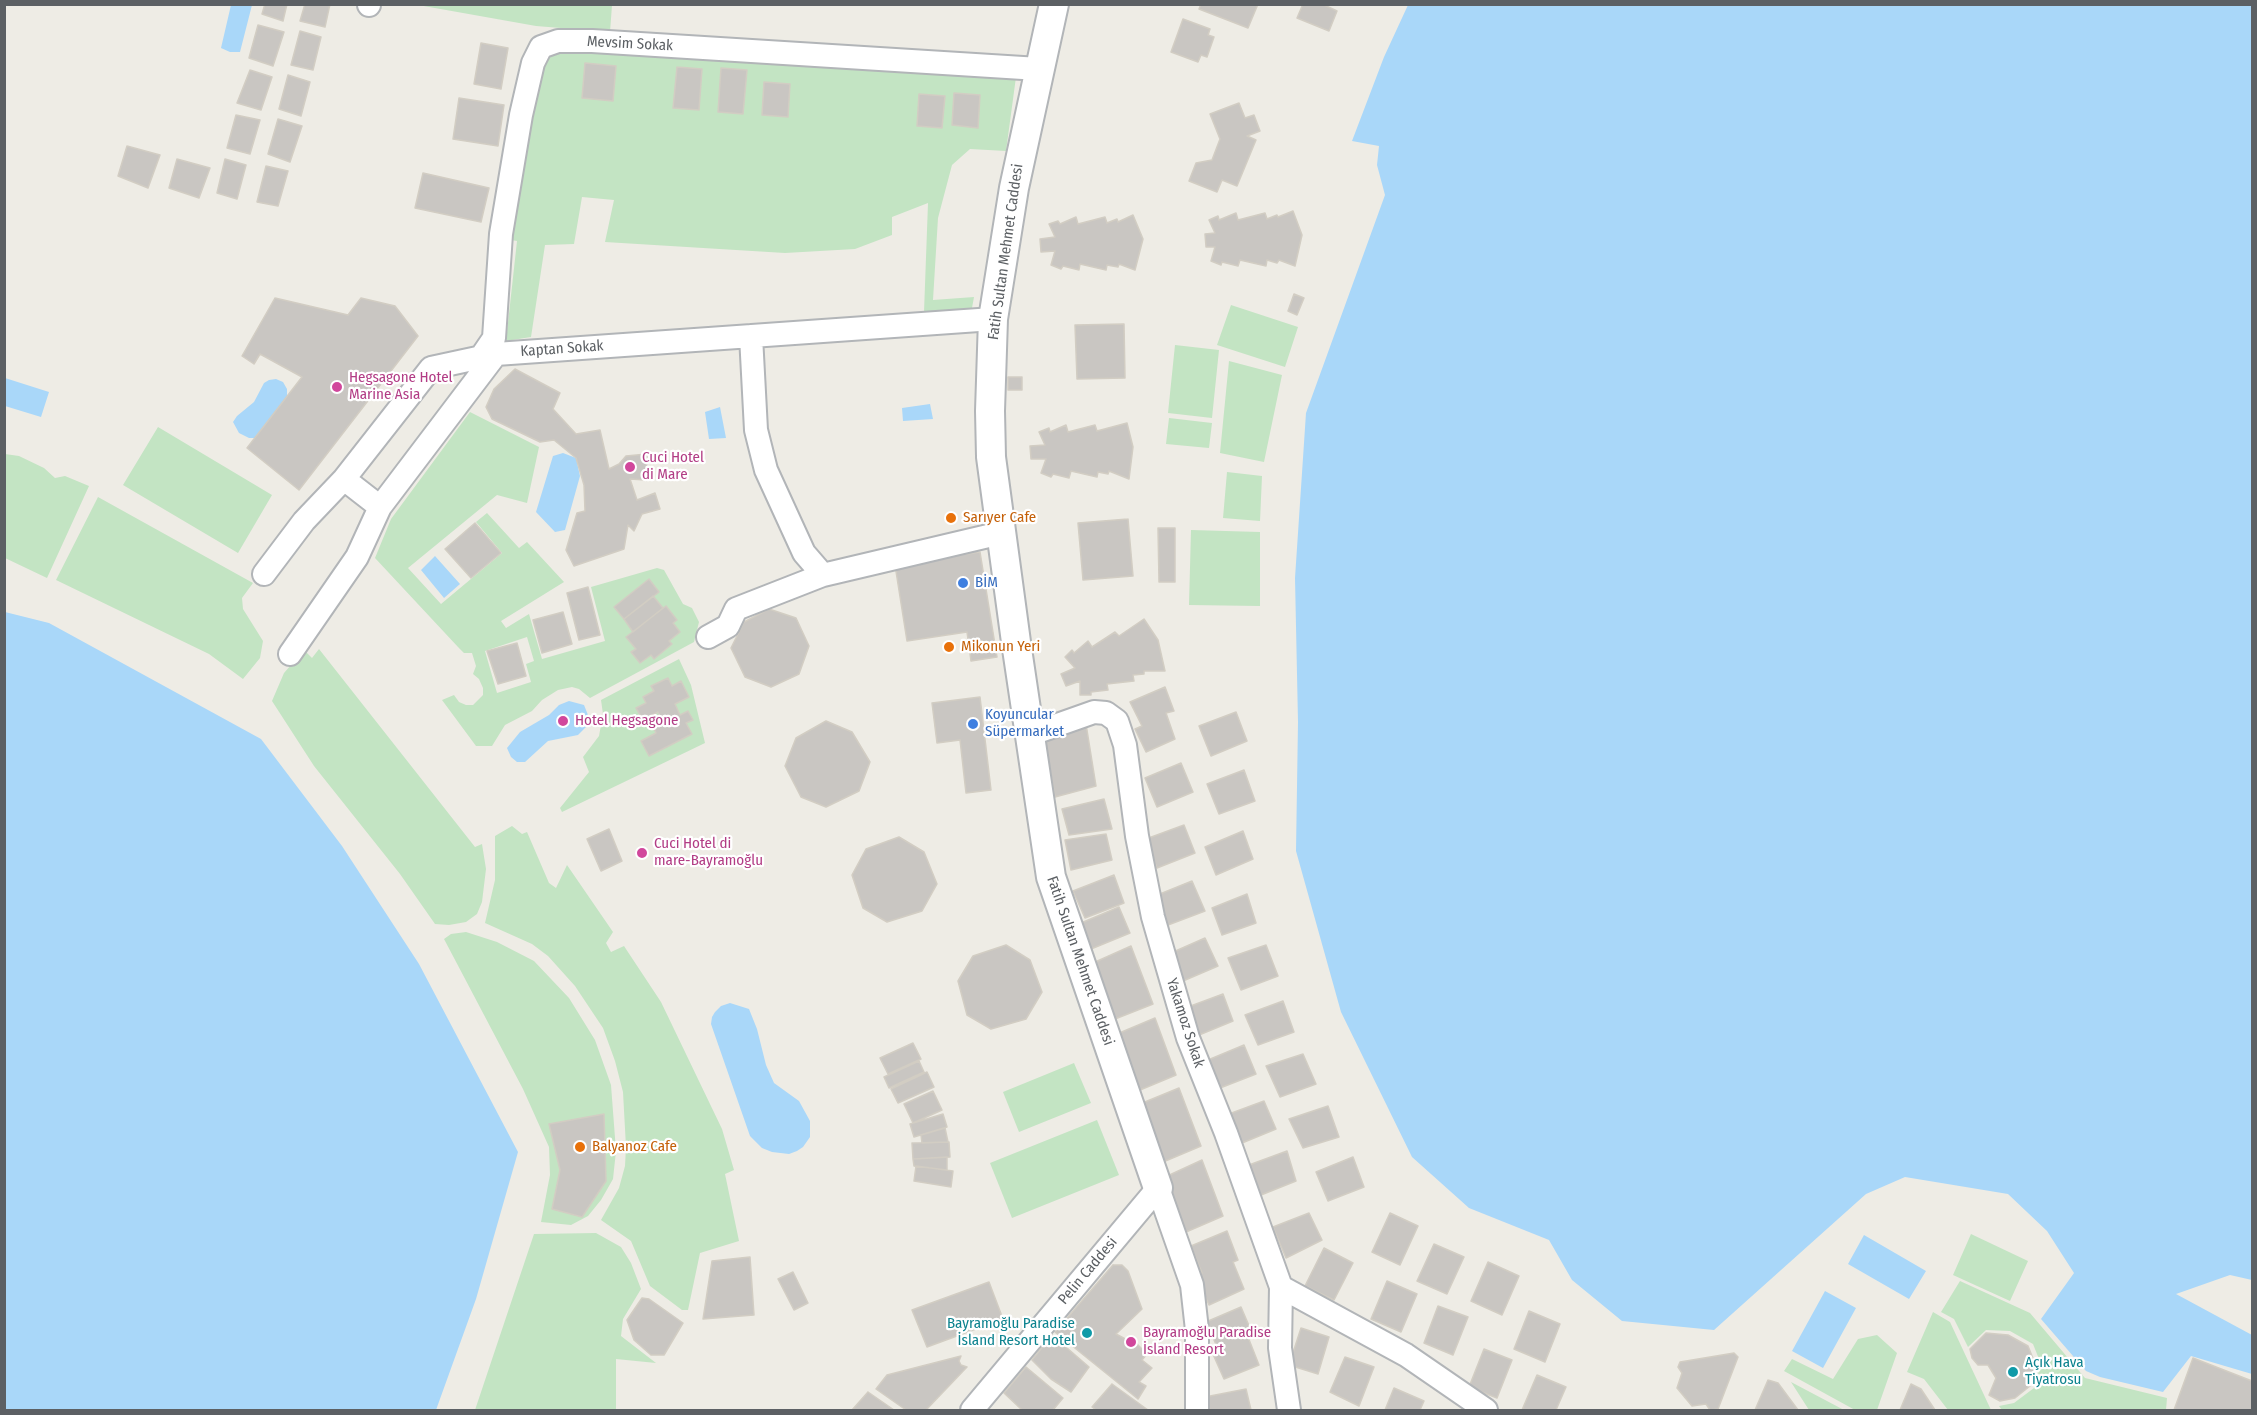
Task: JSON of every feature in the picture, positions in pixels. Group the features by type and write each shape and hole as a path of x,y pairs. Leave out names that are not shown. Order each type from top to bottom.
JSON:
{"street":[{"name":"Fatih Sultan Mehmet Caddesi","path":"1054,4 1014,188 993,319 990,434 1001,533 1051,877 1192,1285 1197,1330 1198,1373 1193,1407"},
{"name":"Mevsim Sokak","path":"488,356 494,338 501,234 521,115 532,63 541,47 558,41 592,41 1039,69"},
{"name":"Kaptan Sokak","path":"264,574 304,521 344,479 431,368 488,356 993,319"},
{"path":"751,336 756,430 766,470 804,553 823,575"},
{"path":"290,654 357,557 380,507 488,356"},
{"path":"344,479 380,507"},
{"path":"708,637 728,626 736,609 823,575 1001,533"},
{"name":"Yakamoz Sokak","path":"1029,735 1094,712 1106,713 1117,721 1125,745 1137,836 1159,939 1188,1038 1226,1133 1281,1287 1280,1348 1289,1410"},
{"name":"Pelin Caddesi","path":"972,1410 1158,1188"},
{"path":"1281,1287 1406,1355 1486,1410"}],"green space":[{"path":"418,5 612,5 610,32 536,26"},
{"path":"569,47 1016,77 1006,151 970,149 952,165 938,218 933,300 974,297 972,308 924,312 928,203 892,217 892,235 855,249 785,253 605,242 614,200 582,197 574,244 545,245 531,337 506,341 517,241 506,239 541,66 552,53"},
{"path":"1231,305 1298,327 1285,367 1217,345"},
{"path":"1175,345 1219,350 1212,418 1168,413"},
{"path":"1229,361 1282,375 1264,462 1220,453"},
{"path":"470,412 539,447 527,503 497,495 408,568 441,604 502,553 476,522 487,513 519,548 527,542 564,582 501,621 506,628 529,614 542,659 605,641 591,587 657,568 664,570 683,604 692,608 699,622 694,642 590,698 579,689 572,687 558,690 542,700 532,711 505,725 492,746 476,746 442,700 454,695 459,702 473,705 483,695 479,679 473,674 476,666 472,653 464,653 375,558 391,519","holes":["527,637 534,661 526,664 531,682 497,693 485,651"]},
{"path":"1169,418 1212,423 1209,448 1166,444"},
{"path":"158,427 272,495 238,553 123,485"},
{"path":"5,454 19,456 44,468 55,478 65,476 89,486 47,578 5,558"},
{"path":"1227,472 1262,476 1260,521 1223,518"},
{"path":"98,497 253,583 242,598 243,609 263,641 260,658 243,679 209,654 56,580"},
{"path":"1191,530 1260,532 1260,606 1189,605"},
{"path":"319,649 475,847 482,844 486,869 482,902 477,914 466,922 449,925 435,924 400,874 314,766 272,701 284,673 304,650 312,658"},
{"path":"679,659 691,685 705,743 562,812 560,808 589,772 583,757 599,736 603,714 601,700"},
{"path":"512,826 522,834 527,832 549,883 556,888 567,865 613,932 606,943 611,952 624,946 661,1002 722,1129 734,1170 725,1174 739,1241 700,1253 688,1310 682,1310 650,1286 631,1241 601,1220 619,1188 625,1166 626,1147 623,1092 603,1028 575,986 548,956 532,944 485,923 495,880 495,836"},
{"path":"466,932 497,942 534,961 569,998 595,1040 611,1085 616,1151 613,1179 601,1200 588,1216 571,1225 541,1222 550,1175 549,1147 523,1089 444,939 451,934"},
{"path":"1074,1063 1091,1103 1019,1132 1003,1092"},
{"path":"1097,1120 1119,1175 1012,1218 990,1163"},
{"path":"596,1233 621,1247 631,1263 641,1289 623,1319 621,1336 656,1363 616,1359 616,1410 475,1410 534,1234"},
{"path":"1971,1234 2028,1261 2010,1301 1953,1275"},
{"path":"1960,1281 2030,1313 2085,1378 2167,1398 2166,1410 2002,1410 1999,1406 2014,1403 2034,1388 2041,1364 2033,1344 2010,1331 1986,1330 1968,1347 1954,1319 1941,1312"},
{"path":"1933,1312 1950,1322 1991,1410 1948,1410 1924,1379 1907,1372"},
{"path":"1877,1335 1897,1353 1877,1410 1855,1410 1784,1371 1792,1359 1833,1379 1858,1339"},
{"path":"1791,1382 1844,1410 1809,1410"}],"water":[{"path":"231,5 252,5 240,52 230,52 221,48"},
{"path":"1408,5 2252,5 2252,1280 2230,1275 2176,1294 2252,1335 2252,1374 2191,1356 2163,1392 2100,1377 2086,1371 2041,1319 2074,1273 2047,1231 2008,1194 1905,1177 1866,1194 1714,1330 1622,1321 1572,1280 1549,1240 1469,1208 1412,1157 1341,1012 1296,851 1298,722 1295,578 1306,413 1385,195 1377,165 1379,146 1352,141 1384,57"},
{"path":"5,378 49,392 41,417 5,406"},
{"path":"276,379 283,382 287,389 287,397 258,438 249,438 239,433 233,422 237,416 254,402 264,383"},
{"path":"930,404 933,419 903,421 902,408"},
{"path":"720,407 726,438 709,439 705,412"},
{"path":"563,453 576,458 580,476 565,530 555,532 536,512 553,456"},
{"path":"435,556 460,584 444,598 421,570"},
{"path":"5,612 49,623 261,739 342,846 419,964 518,1152 476,1299 436,1410 5,1410"},
{"path":"569,701 584,705 588,715 586,727 578,735 548,741 525,762 517,762 511,757 507,748 520,732 549,715 559,705"},
{"path":"730,1003 749,1009 757,1029 766,1065 774,1083 799,1101 810,1121 810,1137 797,1151 789,1154 772,1152 762,1148 750,1136 711,1024 715,1012 721,1006"},
{"path":"1864,1235 1926,1271 1909,1299 1848,1264"},
{"path":"1825,1291 1856,1308 1823,1368 1792,1351"}],"building":[{"path":"265,4 287,4 283,21 262,14"},
{"path":"305,4 330,4 325,27 300,21"},
{"path":"1201,4 1258,4 1248,28 1199,9"},
{"path":"1303,4 1322,4 1337,11 1329,31 1297,18"},
{"path":"1183,19 1210,29 1208,35 1214,37 1207,57 1201,55 1198,62 1171,52"},
{"path":"258,25 284,32 273,66 249,58"},
{"path":"300,31 321,37 313,70 291,65"},
{"path":"481,43 508,48 501,89 474,84"},
{"path":"585,63 616,66 613,101 582,98"},
{"path":"677,67 702,69 699,110 673,108"},
{"path":"721,68 747,70 743,114 718,112"},
{"path":"250,70 272,77 261,110 237,103"},
{"path":"288,75 310,82 301,116 279,109"},
{"path":"764,82 790,84 788,117 762,115"},
{"path":"954,93 980,95 978,128 952,125"},
{"path":"919,94 945,96 942,128 917,126"},
{"path":"459,98 504,105 498,146 453,139"},
{"path":"1239,103 1245,118 1254,115 1260,131 1247,136 1256,140 1237,186 1222,180 1217,192 1189,181 1196,163 1212,160 1220,139 1210,114"},
{"path":"236,115 260,120 250,154 227,148"},
{"path":"278,119 302,126 290,162 268,154"},
{"path":"127,146 160,155 148,188 118,176"},
{"path":"177,159 210,168 199,198 169,188"},
{"path":"225,159 246,165 237,199 217,193"},
{"path":"266,166 288,171 278,206 257,202"},
{"path":"423,173 489,188 481,222 415,208"},
{"path":"1293,211 1302,235 1295,266 1279,260 1277,263 1267,260 1266,266 1240,260 1238,266 1222,262 1221,265 1211,261 1215,247 1206,247 1205,234 1215,233 1209,220 1218,216 1219,220 1236,213 1238,220 1265,213 1267,219"},
{"path":"1133,215 1143,239 1135,270 1119,264 1118,267 1107,265 1106,270 1080,264 1079,270 1063,266 1061,269 1051,265 1055,251 1041,252 1040,239 1055,237 1049,224 1058,221 1060,224 1076,217 1078,224 1105,217 1107,223 1117,219 1118,222"},
{"path":"1294,294 1304,298 1297,315 1288,311"},
{"name":"Hegsagone Hotel Marine Asia","path":"275,298 348,315 361,298 395,306 418,336 299,490 247,448 302,377 260,354 254,364 242,356"},
{"path":"1124,324 1125,378 1077,379 1075,325"},
{"name":"Cuci Hotel di Mare","path":"515,369 560,393 553,409 576,434 600,430 609,469 619,464 626,456 647,454 646,480 630,479 637,500 655,493 660,509 642,514 634,531 628,525 624,549 574,566 566,550 577,513 585,511 584,485 576,458 554,440 540,442 492,419 486,407 494,389"},
{"path":"1008,377 1022,377 1022,390 1008,390"},
{"path":"1127,423 1133,447 1129,479 1109,471 1108,474 1098,472 1097,477 1071,471 1069,478 1053,474 1051,477 1041,473 1046,459 1031,459 1030,446 1045,445 1039,432 1049,428 1050,432 1066,425 1068,432 1095,425 1097,431"},
{"path":"1128,519 1133,576 1083,580 1078,523"},
{"path":"475,523 501,553 471,578 445,549"},
{"path":"1158,528 1175,528 1175,582 1159,582"},
{"path":"980,552 997,657 971,661 967,632 907,641 895,565"},
{"path":"649,579 659,592 624,619 614,607"},
{"path":"588,587 600,635 579,640 567,593"},
{"path":"653,596 663,608 633,632 624,619"},
{"path":"666,606 677,620 673,623 680,632 669,641 672,644 654,659 651,655 640,663 631,652 636,649 626,637"},
{"path":"769,609 796,618 809,646 799,674 771,687 745,677 731,648 744,622"},
{"path":"563,612 572,644 542,653 533,620"},
{"path":"1144,619 1158,640 1165,671 1144,671 1144,674 1133,675 1134,681 1107,684 1108,690 1091,692 1091,695 1080,695 1080,681 1066,686 1061,674 1075,668 1065,657 1072,650 1074,653 1088,641 1092,647 1115,632 1119,636"},
{"path":"517,643 526,676 498,684 487,651"},
{"path":"668,678 672,686 681,681 689,697 675,704 680,715 688,711 693,720 686,723 692,734 649,756 641,741 656,733 653,726 662,721 658,712 643,720 636,708 646,703 643,697 654,691 651,686"},
{"path":"1165,687 1174,711 1166,713 1175,739 1146,752 1135,729 1142,726 1130,702"},
{"path":"980,697 991,790 966,793 960,740 937,743 932,703"},
{"path":"1236,712 1247,741 1211,756 1199,726"},
{"path":"826,721 852,732 870,762 859,791 826,807 801,797 785,766 796,738"},
{"path":"1086,724 1096,786 1055,797 1044,737"},
{"path":"1181,763 1193,792 1157,807 1145,778"},
{"path":"1244,770 1255,801 1219,814 1207,784"},
{"path":"1104,799 1112,829 1069,835 1062,809"},
{"path":"1184,825 1195,853 1157,868 1146,839"},
{"path":"609,829 622,861 601,871 587,839"},
{"path":"1243,831 1253,859 1216,875 1205,847"},
{"path":"1106,834 1112,860 1071,870 1065,840"},
{"path":"899,837 924,852 937,884 922,911 887,922 863,908 852,875 866,849"},
{"path":"1114,875 1124,903 1085,918 1073,891"},
{"path":"1192,881 1205,911 1168,925 1155,896"},
{"path":"1247,894 1256,923 1222,935 1212,908"},
{"path":"1119,907 1130,933 1091,949 1081,923"},
{"path":"1205,938 1218,966 1183,981 1171,953"},
{"path":"1006,945 1030,960 1042,992 1026,1019 991,1029 967,1015 958,981 973,956"},
{"path":"1266,945 1278,976 1241,990 1228,958"},
{"path":"1131,946 1153,1004 1115,1019 1093,963"},
{"path":"1223,994 1233,1021 1199,1035 1188,1007"},
{"path":"1283,1001 1294,1032 1258,1045 1245,1015"},
{"path":"1155,1018 1176,1075 1140,1090 1117,1034"},
{"path":"913,1043 921,1059 888,1074 880,1058"},
{"path":"1244,1045 1256,1074 1220,1088 1208,1060"},
{"path":"1303,1054 1316,1084 1280,1097 1266,1066"},
{"path":"919,1061 924,1072 889,1088 884,1077"},
{"path":"927,1072 934,1087 898,1103 891,1089"},
{"path":"1179,1088 1201,1146 1163,1162 1140,1104"},
{"path":"933,1091 942,1110 913,1123 904,1104"},
{"path":"1264,1101 1276,1129 1242,1143 1229,1114"},
{"path":"1328,1106 1339,1137 1303,1148 1289,1119"},
{"name":"Balyanoz Cafe","path":"604,1114 606,1181 582,1217 552,1209 560,1170 549,1124"},
{"path":"943,1114 947,1127 914,1137 910,1124"},
{"path":"945,1128 948,1142 922,1143 921,1135"},
{"path":"949,1142 950,1157 913,1159 912,1143"},
{"path":"1287,1151 1296,1181 1261,1195 1249,1165"},
{"path":"947,1157 947,1170 914,1166 913,1159"},
{"path":"1353,1157 1364,1187 1328,1201 1316,1172"},
{"path":"1202,1160 1223,1216 1186,1232 1163,1178"},
{"path":"916,1166 953,1171 951,1187 914,1181"},
{"path":"1309,1213 1322,1240 1286,1258 1273,1227"},
{"path":"1390,1213 1418,1226 1400,1265 1372,1252"},
{"path":"1227,1231 1238,1260 1233,1262 1244,1289 1209,1305 1196,1275 1202,1273 1191,1246"},
{"path":"1434,1244 1464,1257 1447,1294 1417,1281"},
{"path":"1324,1248 1353,1263 1334,1300 1305,1286"},
{"path":"750,1257 754,1315 703,1319 712,1261"},
{"path":"1488,1262 1519,1276 1502,1315 1471,1301"},
{"name":"Bayramoğlu Paradise İsland Resort Hotel","path":"1113,1265 1122,1265 1128,1271 1142,1309 1116,1334 1131,1342 1132,1339 1147,1354 1142,1360 1152,1368 1139,1382 1146,1386 1138,1399 1055,1332"},
{"path":"793,1272 808,1303 794,1310 778,1279"},
{"path":"1387,1281 1417,1294 1401,1332 1371,1319"},
{"path":"989,1282 1003,1319 927,1347 912,1310"},
{"path":"642,1298 649,1299 683,1323 664,1355 651,1355 634,1340 627,1320"},
{"path":"1438,1306 1468,1317 1453,1355 1424,1343"},
{"path":"1241,1307 1253,1335 1248,1337 1259,1365 1224,1379 1212,1352 1218,1349 1206,1322"},
{"path":"1529,1311 1560,1324 1545,1362 1514,1349"},
{"path":"1301,1328 1329,1337 1318,1374 1289,1365"},
{"name":"Açık Hava Tiyatrosu","path":"1986,1333 2008,1335 2028,1346 2036,1366 2030,1386 2015,1398 2000,1401 1989,1395 1996,1378 1988,1365 1978,1365 1972,1358 1970,1349"},
{"path":"1052,1335 1089,1367 1071,1392 1051,1379 1032,1360"},
{"path":"1484,1349 1512,1360 1497,1398 1469,1387"},
{"path":"1734,1353 1738,1357 1718,1409 1710,1410 1706,1404 1692,1406 1677,1388 1682,1373 1678,1367 1680,1362"},
{"path":"961,1356 959,1361 961,1365 967,1367 926,1410 906,1410 876,1389 887,1375"},
{"path":"1345,1357 1374,1367 1359,1406 1330,1392"},
{"path":"2193,1358 2252,1381 2252,1410 2174,1410"},
{"path":"1026,1367 1063,1398 1053,1410 1022,1410 1004,1393"},
{"path":"1537,1375 1566,1387 1556,1410 1522,1410"},
{"path":"1768,1380 1778,1383 1798,1410 1755,1410"},
{"path":"1112,1384 1148,1410 1096,1410 1092,1407"},
{"path":"1911,1384 1921,1389 1935,1410 1900,1410"},
{"path":"1394,1388 1424,1401 1420,1410 1385,1410"},
{"path":"1246,1389 1251,1410 1210,1410 1205,1397"},
{"path":"868,1392 894,1410 852,1410"}],"place":[{"name":"Hegsagone Hotel Marine Asia","path":"337,387"},
{"name":"Cuci Hotel di Mare","path":"630,467"},
{"name":"Sarıyer Cafe","path":"951,518"},
{"name":"BİM","path":"963,583"},
{"name":"Mikonun Yeri","path":"949,647"},
{"name":"Hotel Hegsagone","path":"563,721"},
{"name":"Koyuncular Süpermarket","path":"973,724"},
{"name":"Cuci Hotel di mare-Bayramoğlu","path":"642,853"},
{"name":"Balyanoz Cafe","path":"580,1147"},
{"name":"Bayramoğlu Paradise İsland Resort Hotel","path":"1087,1333"},
{"name":"Bayramoğlu Paradise İsland Resort","path":"1131,1342"},
{"name":"Açık Hava Tiyatrosu","path":"2013,1372"}]}
